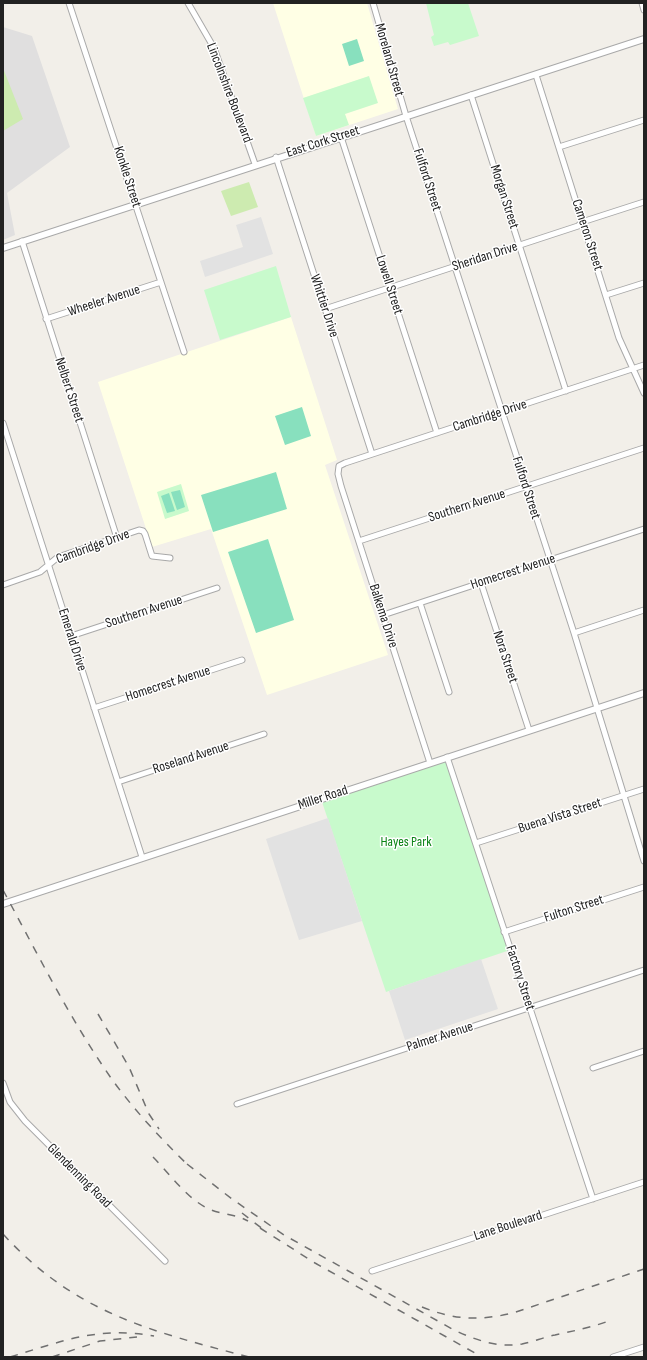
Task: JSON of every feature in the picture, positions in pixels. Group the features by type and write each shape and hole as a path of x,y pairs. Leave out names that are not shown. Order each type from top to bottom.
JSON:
{"street":[{"name":"Konkle Street","path":"69,3 184,352"},
{"name":"Lincolnshire Boulevard","path":"188,3 214,48 255,164"},
{"name":"Moreland Street","path":"373,3 406,116"},
{"path":"642,3 644,10"},
{"name":"East Cork Street","path":"3,248 276,157 536,75 644,39"},
{"name":"Cameron Street","path":"536,75 619,338 644,393"},
{"name":"Morgan Street","path":"471,95 566,391"},
{"name":"Fulford Street","path":"406,116 501,413 574,633 596,709 644,861"},
{"path":"559,147 644,120"},
{"name":"Lowell Street","path":"341,137 437,433"},
{"name":"Whittier Drive","path":"276,157 372,454"},
{"name":"Sheridan Drive","path":"325,309 519,246 578,226 582,222 644,202"},
{"name":"Nelbert Street","path":"22,241 117,538"},
{"name":"Wheeler Avenue","path":"46,319 161,282"},
{"path":"606,295 644,283"},
{"name":"Cambridge Drive","path":"338,469 345,463 644,365"},
{"name":"Emerald Drive","path":"3,423 142,857"},
{"name":"Southern Avenue","path":"359,541 644,448"},
{"name":"Balkema Drive","path":"338,469 341,486 430,762"},
{"name":"Homecrest Avenue","path":"383,615 644,529"},
{"name":"Cambridge Drive","path":"3,584 40,572 58,557 142,530 145,534 152,556 170,558"},
{"name":"Nora Street","path":"481,583 529,730"},
{"name":"Southern Avenue","path":"71,636 217,588"},
{"path":"420,603 449,692"},
{"path":"574,633 644,610"},
{"name":"Homecrest Avenue","path":"94,708 242,660"},
{"name":"Miller Road","path":"3,904 644,692"},
{"name":"Roseland Avenue","path":"118,782 264,734"},
{"name":"Factory Street","path":"447,757 593,1199"},
{"name":"Buena Vista Street","path":"476,843 644,789"},
{"name":"Fulton Street","path":"504,932 644,887"},
{"name":"Palmer Avenue","path":"237,1104 644,970"},
{"path":"593,1068 644,1051"},
{"name":"Glendenning Road","path":"3,1083 10,1102 25,1122 165,1261"},
{"name":"Lane Boulevard","path":"372,1270 593,1199 643,1185"},
{"path":"613,1357 644,1347"}],"shaded area":[{"path":"273,3 367,3 398,109 316,136"},
{"path":"3,27 32,36 70,147 7,193 15,235 3,240"},
{"path":"261,217 273,254 205,277 200,261 243,247 236,225"},
{"path":"291,317 337,460 325,465 388,655 267,695 211,529 152,547 98,382"},
{"path":"328,818 362,921 299,940 266,839"},
{"path":"481,959 498,1009 405,1040 389,991"}],"green space":[{"path":"426,3 468,3 479,36 450,45 448,42 434,46 431,37 434,35"},
{"path":"357,39 364,61 349,66 342,44"},
{"path":"3,68 23,119 3,131"},
{"path":"369,76 378,103 345,114 349,125 316,136 303,98"},
{"path":"249,182 258,207 231,216 221,191"},
{"path":"276,266 291,317 220,340 204,290"},
{"path":"302,407 311,436 285,445 275,416"},
{"path":"276,472 287,509 213,532 201,495"},
{"path":"181,484 189,511 165,519 157,492"},
{"path":"180,490 185,507 177,510 171,492"},
{"path":"169,493 175,511 167,513 161,496"},
{"path":"268,539 294,620 256,633 228,552"},
{"name":"Hayes Park","path":"447,757 510,950 386,992 321,799"}],"railway":[{"path":"3,890 41,962 96,1056 111,1078 148,1124 190,1167"},
{"path":"98,1014 129,1067 149,1114 159,1129"},
{"path":"153,1157 179,1186 201,1205 214,1211 239,1217 248,1221"},
{"path":"187,1164 232,1199 284,1235 454,1330 470,1337 495,1344 513,1345 587,1328 606,1322"},
{"path":"242,1213 264,1230"},
{"path":"260,1228 315,1263 482,1357"},
{"path":"3,1234 30,1261 58,1283 86,1301 116,1315 179,1338 249,1357"},
{"path":"422,1307 456,1317 478,1318 501,1316 644,1269"},
{"path":"10,1357 64,1341 98,1334 134,1333 154,1336"},
{"path":"52,1357 100,1341 137,1337"}]}
